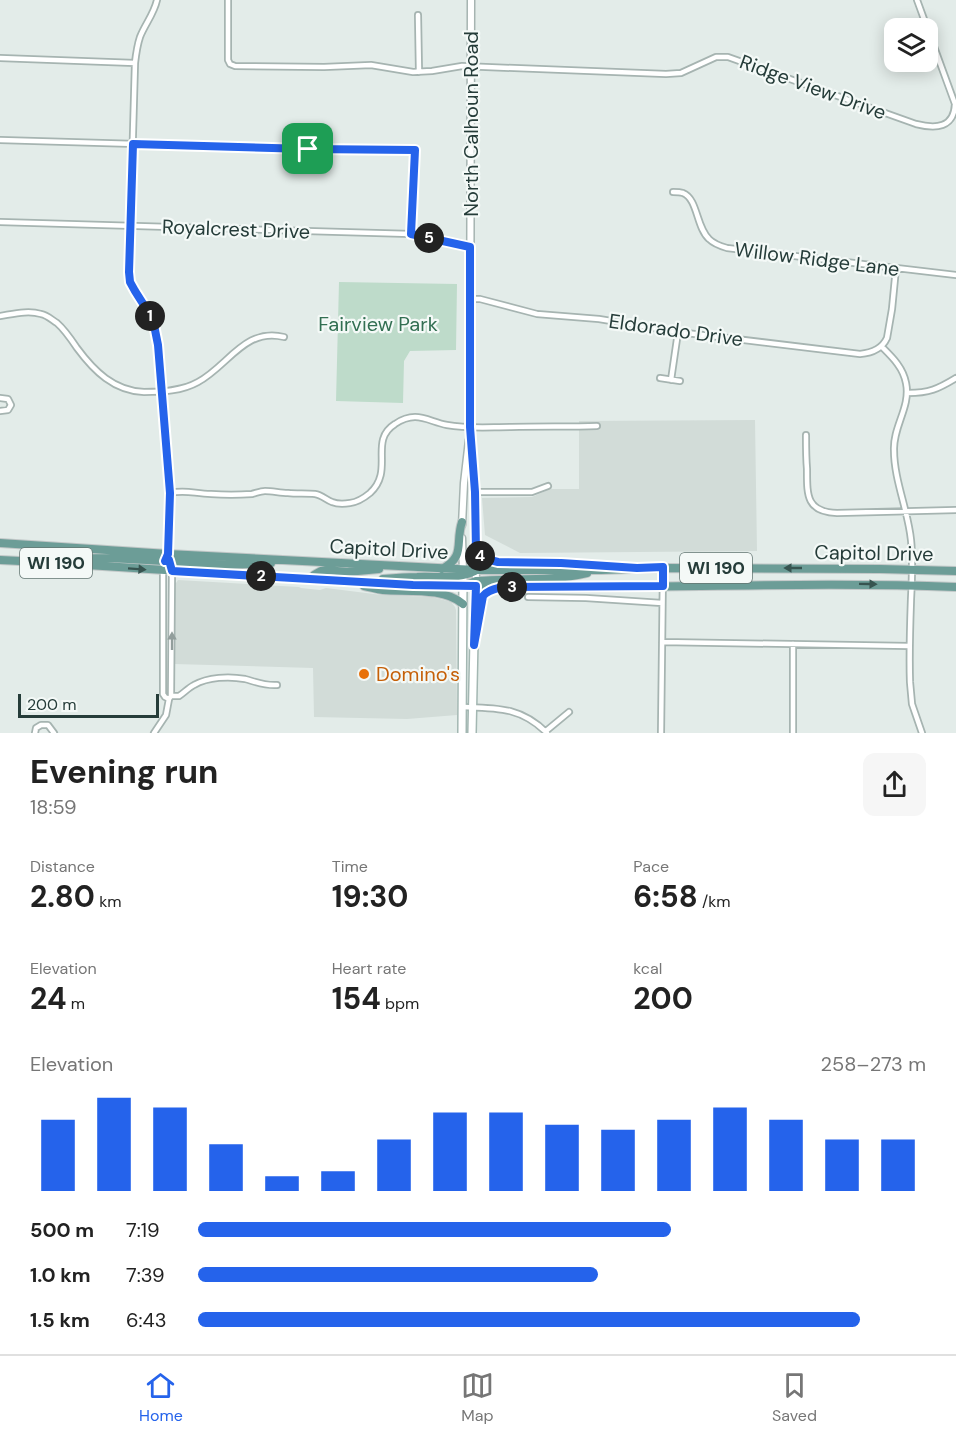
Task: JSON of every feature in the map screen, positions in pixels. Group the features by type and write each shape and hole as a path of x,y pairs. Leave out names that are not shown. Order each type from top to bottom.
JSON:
{"main road":[{"path":"442,569 455,560 462,522"},
{"name":"Capitol Drive","path":"0,543 312,579 463,586"},
{"path":"476,551 482,558 498,562 637,568"},
{"name":"WI 190","path":"0,560 110,558 167,563"},
{"name":"Capitol Drive","path":"167,563 225,565 302,561 442,569 463,573"},
{"path":"312,579 321,571 364,571 395,567"},
{"name":"Capitol Drive","path":"476,570 601,570 663,567 956,571"},
{"path":"358,582 439,577 476,570"},
{"path":"463,586 573,576 601,570"},
{"name":"North Calhoun Road","path":"462,733 463,573"},
{"path":"339,581 383,590 439,593 463,604"},
{"name":"Capitol Drive","path":"476,584 502,587 817,584 956,587"},
{"name":"North Calhoun Road","path":"472,733 476,584"},
{"path":"474,645 483,596 489,591 502,587"}],"street":[{"path":"157,0 140,38 135,63 129,261 130,282 154,325 162,391 170,493 164,694 165,697 179,696 201,681 218,678 241,678 260,684 277,685"},
{"name":"Ridge View Drive","path":"228,0 228,60 235,66 324,68 371,65 419,72 455,66 666,74 681,73 716,57 728,57 916,124 933,127 950,120 954,114 954,99 916,0"},
{"name":"North Calhoun Road","path":"471,0 470,427 475,492 476,584"},
{"path":"418,15 419,72"},
{"path":"0,58 135,63"},
{"path":"0,140 415,150 411,234"},
{"name":"Willow Ridge Lane","path":"673,192 683,193 692,202 702,230 717,244 736,249 956,275"},
{"name":"Royalcrest Drive","path":"0,222 411,234 470,247"},
{"path":"896,268 889,328 885,342 881,346 900,368 908,393 906,406 897,429 894,450 912,543 910,682 912,704 922,733"},
{"name":"Eldorado Drive","path":"470,299 480,299 537,314 599,319 678,332 854,353 867,353 881,346"},
{"path":"0,316 28,312 51,318 64,329 92,366 105,378 120,387 142,392 174,390 200,381 241,346 259,336 274,334 284,337"},
{"path":"671,380 678,332"},
{"path":"660,378 680,381"},
{"path":"908,393 936,389 956,378"},
{"path":"0,398 8,399 11,405 8,410 0,411"},
{"path":"170,493 189,491 210,494 253,494 264,491 317,494 331,502 352,503 362,499 378,483 381,475 381,450 384,435 393,424 404,419 424,417 444,424 470,427 597,426"},
{"name":"North Calhoun Road","path":"463,573 462,522 470,427"},
{"path":"806,435 808,497 818,510 827,513 956,510"},
{"path":"475,492 532,492 548,486"},
{"path":"154,733 166,715 170,697 167,563"},
{"path":"660,733 663,567"},
{"path":"528,597 662,603"},
{"path":"662,642 909,646"},
{"path":"793,644 793,733"},
{"path":"463,707 515,711 523,714 547,732 569,712"},
{"path":"35,733 36,728 41,724 48,725 54,733"}],"shaded area":[{"path":"755,420 757,551 520,553 485,535 482,498 532,497 550,489 579,489 579,421"},
{"path":"178,580 320,590 326,588 382,595 432,597 451,602 456,610 457,715 407,719 314,717 313,668 174,664 174,589"}],"green space":[{"name":"Fairview Park","path":"339,282 457,284 456,350 410,351 404,361 403,403 336,401"}],"place":[{"name":"Domino's","path":"364,674"}],"route":[{"path":"133,144 308,149 415,150 411,234 470,247 470,427 474,462 476,551 479,555 498,562 663,567 663,586 502,587 494,589 483,596 474,645 476,586 413,585 172,571 169,560 165,561 168,554 170,493 156,333 150,316 130,282 129,272 133,144"}]}
